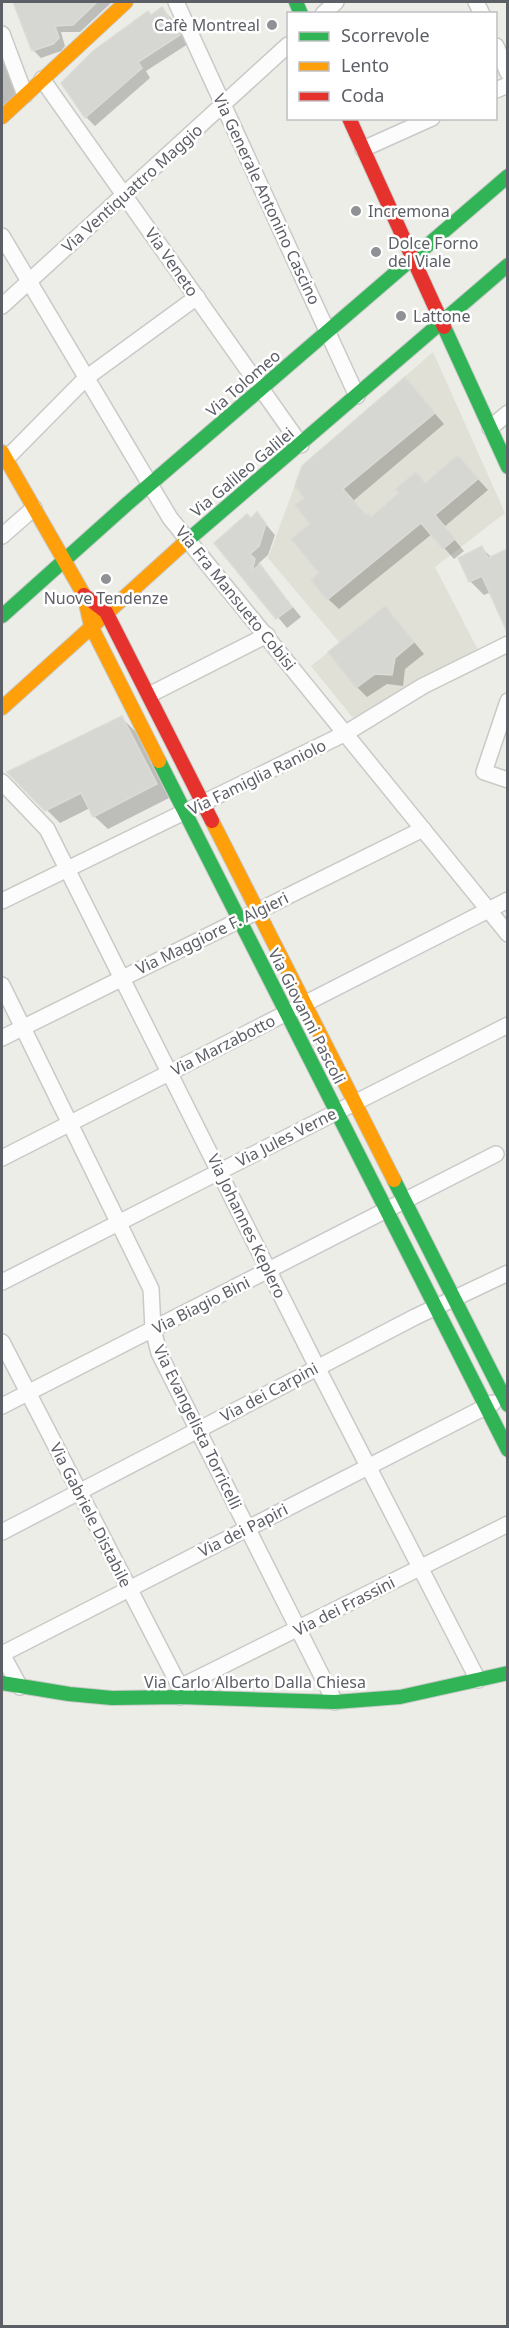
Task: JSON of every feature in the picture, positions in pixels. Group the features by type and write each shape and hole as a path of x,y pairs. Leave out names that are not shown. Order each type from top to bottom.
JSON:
{"street":[{"path":"2,117 126,2"},
{"name":"Via Generale Antonino Cascino","path":"176,2 357,396"},
{"path":"2,34 25,95"},
{"name":"Via Ventiquattro Maggio","path":"2,306 287,46"},
{"path":"497,50 507,73"},
{"name":"Via Veneto","path":"42,79 301,445"},
{"path":"350,120 507,466"},
{"path":"363,149 428,120"},
{"name":"Via Tolomeo","path":"2,616 63,560 413,260 507,176"},
{"name":"Via Fra Mansueto Cobisi","path":"2,236 170,518 507,933"},
{"name":"Via Galileo Galilei","path":"2,708 189,539 301,445 507,265"},
{"path":"3,456 86,378 197,297"},
{"path":"490,428 507,413"},
{"name":"Via Giovanni Pascoli","path":"3,456 84,595 91,626 507,1450"},
{"path":"2,536 34,508"},
{"name":"Via Giovanni Pascoli","path":"84,595 106,612 506,1401"},
{"path":"149,695 267,635"},
{"name":"Via Famiglia Raniolo","path":"2,901 346,733 423,686 507,644"},
{"path":"507,701 484,772 507,780"},
{"name":"Via Johannes Keplero","path":"2,782 47,829 171,1072 367,1467 478,1680"},
{"name":"Via Maggiore F. Algieri","path":"2,1038 423,829"},
{"name":"Via Marzabotto","path":"2,1158 507,900"},
{"name":"Via Evangelista Torricelli","path":"2,985 151,1289 153,1329 159,1353 335,1702"},
{"name":"Via Jules Verne","path":"2,1282 507,1025"},
{"name":"Via Biagio Bini","path":"2,1406 496,1154"},
{"name":"Via dei Carpini","path":"2,1532 317,1367 507,1273"},
{"name":"Via Gabriele Distabile","path":"2,1342 180,1692"},
{"name":"Via dei Papiri","path":"2,1654 486,1407 506,1401"},
{"name":"Via dei Frassini","path":"180,1692 298,1629 507,1524"},
{"path":"2,1654 20,1687"},
{"name":"Via Carlo Alberto Dalla Chiesa","path":"2,1683 112,1698 180,1692 335,1702 400,1697 507,1673"}],"shaded area":[{"path":"433,352 505,513 435,567 478,650 418,679 353,718 311,666 340,643 268,558 302,466"}],"building":[{"path":"13,2 97,2 73,25 55,26 59,38 53,44 32,51"},
{"path":"162,7 180,35 138,62 142,68 85,118 61,83 93,51 148,11 151,15"},
{"path":"405,377 435,413 343,489 366,515 368,513 371,517 399,493 395,489 416,472 425,483 458,455 478,479 435,515 455,539 443,549 421,523 327,600 311,580 319,573 291,539 310,524 295,505 304,498 295,486 302,466"},
{"path":"257,512 266,524 259,546 250,554 255,559 252,571 260,564 292,607 276,619 214,543 247,514 251,518"},
{"path":"482,546 488,558 507,549 507,632 482,576 469,582 458,558"},
{"path":"385,606 414,642 395,658 392,675 375,674 356,688 328,652"},
{"path":"122,716 157,784 93,817 81,793 45,811 7,772"}],"traffic: fast":[{"path":"296,2 300,12"},
{"path":"2,616 127,504 508,176"},
{"path":"181,546 508,265"},
{"path":"444,327 508,467"},
{"path":"159,761 508,1450"},
{"path":"394,1180 508,1405"},
{"path":"2,1683 69,1694 112,1698 180,1697 335,1702 400,1697 508,1673"}],"traffic: slow":[{"path":"2,117 126,2"},
{"path":"2,452 84,595 91,626 159,761"},
{"path":"2,708 181,546"},
{"path":"212,821 394,1180"}],"traffic: jam":[{"path":"350,120 444,327"},
{"path":"84,595 106,612 212,821"}],"place":[{"name":"Cafè Montreal","path":"272,25"},
{"name":"Incremona","path":"356,211"},
{"name":"Dolce Forno del Viale","path":"376,252"},
{"name":"Lattone","path":"401,316"},
{"name":"Nuove Tendenze","path":"106,579"}]}
